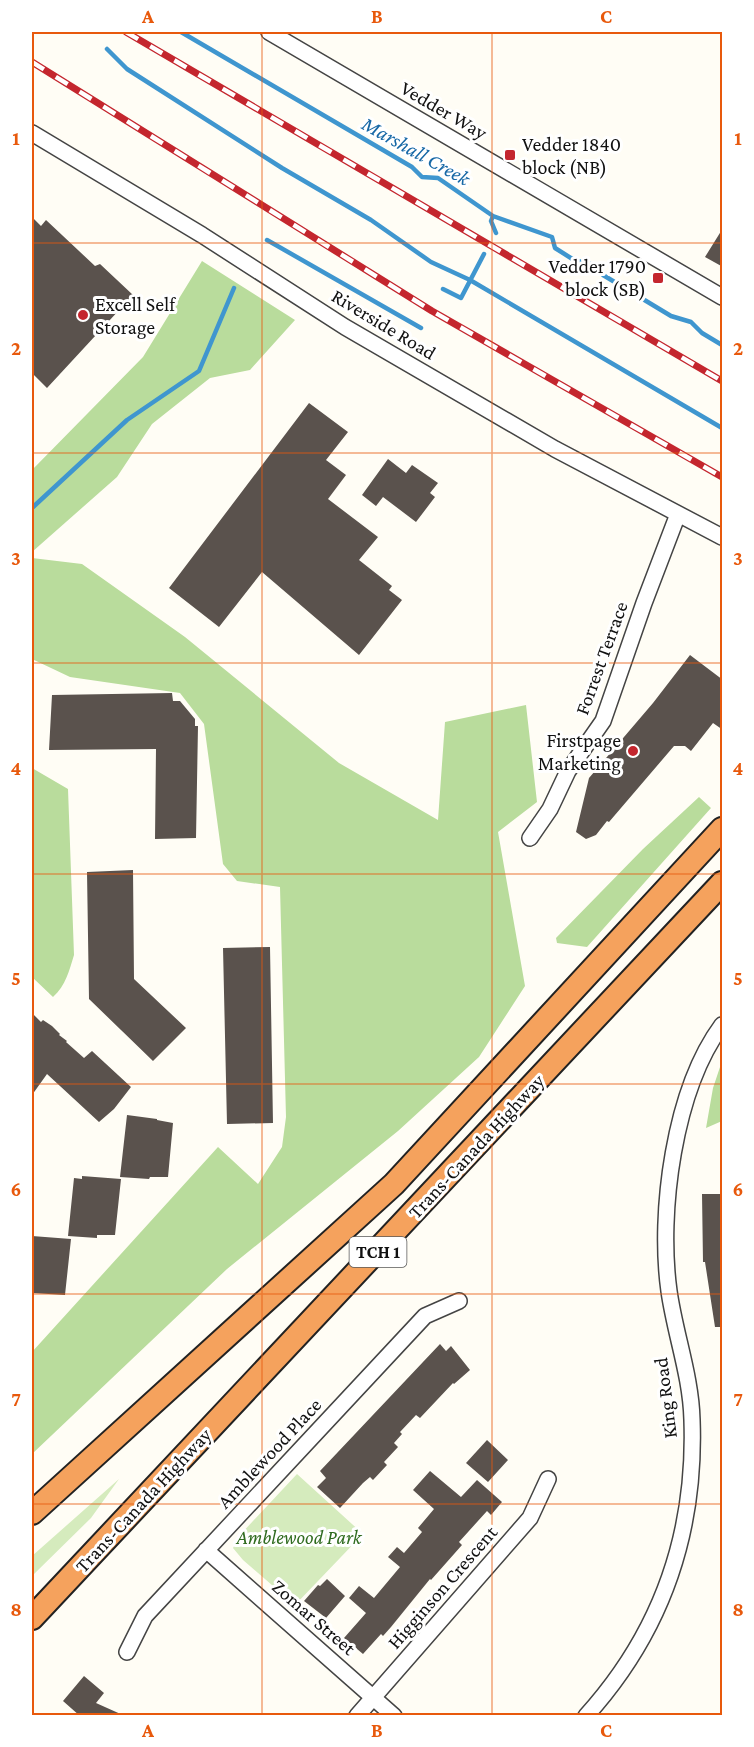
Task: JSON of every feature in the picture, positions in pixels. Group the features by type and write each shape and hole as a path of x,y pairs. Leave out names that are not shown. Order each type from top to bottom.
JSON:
{"highway":[{"name":"Trans-Canada Highway","path":"32,1513 394,1184 723,829"},
{"name":"Trans-Canada Highway","path":"32,1618 723,883"}],"street":[{"name":"Vedder Way","path":"269,32 723,297"},
{"name":"Riverside Road","path":"32,133 192,228 345,327 555,449 723,537"},
{"name":"Forrest Terrace","path":"530,838 550,809 568,771 603,722 647,593 678,514"},
{"name":"King Road","path":"586,1716 621,1674 642,1641 673,1573 683,1533 690,1494 692,1419 688,1379 669,1291 666,1205 672,1162 687,1102 711,1041 723,1025"},
{"name":"Amblewood Place","path":"127,1652 145,1617 425,1316 459,1301"},
{"name":"Higginson Crescent","path":"357,1716 530,1518 548,1479"},
{"name":"Zomar Street","path":"206,1550 394,1716"}],"green space":[{"path":"202,261 295,320 250,370 210,378 152,424 117,477 32,552 32,470 143,357"},
{"path":"32,558 82,564 185,637 339,763 438,820 445,722 526,705 537,802 498,832 525,986 479,1057 398,1131 227,1269 32,1454 32,1352 218,1147 258,1184 282,1147 286,1117 280,887 237,881 223,864 204,724 180,693 70,677 32,659"},
{"path":"32,768 68,789 74,955 64,983 53,997 32,977"},
{"path":"699,797 711,808 587,947 557,943 556,938 643,849"},
{"path":"722,1061 722,1121 706,1128 713,1088"},
{"name":"Amblewood Park","path":"297,1474 363,1534 295,1605 243,1560 233,1548 239,1536"},
{"path":"119,1479 91,1518 32,1576 32,1556"}],"building":[{"path":"32,217 41,226 46,220 95,266 100,264 133,295 47,388 32,373"},
{"path":"723,228 723,267 705,257"},
{"path":"309,403 348,432 326,460 346,475 328,499 378,537 359,560 392,586 389,590 402,600 359,655 262,572 219,627 169,588"},
{"path":"388,459 406,473 412,465 438,483 430,493 435,497 416,522 383,497 376,506 362,495"},
{"path":"690,655 723,680 723,730 713,723 691,751 685,746 674,746 609,822 607,821 596,835 586,839 576,832 589,778 653,703"},
{"path":"172,693 173,701 180,701 195,719 195,726 198,726 196,838 155,839 156,749 49,750 52,695"},
{"path":"133,870 134,979 186,1028 153,1061 89,999 87,872"},
{"path":"270,947 273,1123 227,1124 223,948"},
{"path":"32,1013 41,1022 43,1020 52,1026 84,1058 92,1051 131,1087 114,1109 99,1122 47,1074 32,1095"},
{"path":"127,1115 173,1123 168,1177 150,1177 149,1179 120,1177"},
{"path":"82,1176 121,1179 115,1235 97,1235 97,1238 68,1236 74,1178 82,1179"},
{"path":"702,1194 723,1194 723,1327 715,1327 705,1262 703,1262"},
{"path":"32,1236 71,1239 65,1295 32,1293"},
{"path":"440,1344 446,1351 451,1346 470,1370 453,1383 420,1418 416,1415 400,1432 402,1434 394,1443 398,1447 384,1462 387,1465 373,1480 370,1477 363,1483 340,1508 317,1487 326,1478 320,1471"},
{"path":"487,1440 508,1460 488,1482 466,1463"},
{"path":"430,1471 461,1497 477,1480 502,1502 491,1515 487,1511 459,1542 462,1545 430,1579 391,1627 383,1636 381,1634 363,1654 344,1638 366,1613 349,1598 359,1586 374,1598 400,1567 388,1557 397,1547 404,1553 422,1532 418,1528 434,1509 413,1490"},
{"path":"327,1579 345,1596 326,1618 304,1601 318,1585 320,1586"},
{"path":"84,1676 104,1693 96,1703 125,1716 80,1716 63,1701"}],"waterway":[{"name":"Marshall Creek","path":"181,32 412,167 422,177 438,178 493,216 552,237 555,248 574,260 598,266 603,275 671,316 691,322 702,333 722,345"},
{"path":"107,49 127,69 282,168 371,220 431,262 470,280 722,428"},
{"path":"493,216 491,221 496,233"},
{"path":"267,240 421,328"},
{"path":"443,289 461,298 484,254"},
{"path":"32,508 127,420 199,371 234,288"}],"railway":[{"path":"126,32 722,381"},
{"path":"32,62 432,311 722,477"}],"place":[{"name":"Vedder 1840 block (NB)","path":"510,155"},
{"name":"Vedder 1790 block (SB)","path":"658,278"},
{"name":"Excell Self Storage","path":"83,315"},
{"name":"Firstpage Marketing","path":"633,751"}]}
